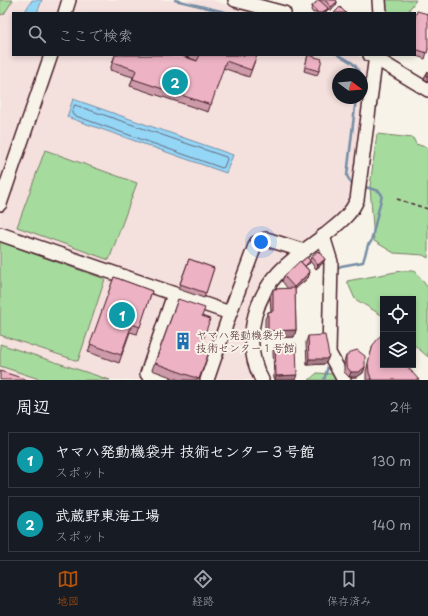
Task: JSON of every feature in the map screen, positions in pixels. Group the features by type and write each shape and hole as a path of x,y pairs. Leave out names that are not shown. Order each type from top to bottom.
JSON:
{"street":[{"path":"65,12 69,0"},
{"path":"235,0 282,8"},
{"path":"379,0 380,12"},
{"path":"0,204 51,56"},
{"path":"262,380 252,355 251,338 253,321 259,302 267,286 277,273 344,221 357,200 374,56 428,90"},
{"path":"0,234 230,312"},
{"path":"324,236 331,262 329,353 344,380"},
{"path":"207,380 230,312 256,243 260,240 270,239 304,251"},
{"path":"164,380 147,374 174,294"}],"path":[{"path":"397,199 428,209"}],"shaded area":[{"path":"0,0 213,0 247,12 12,12 12,56 357,56 369,61 368,68 332,68 332,104 363,104 350,203 344,215 279,264 258,289 246,326 246,352 251,371 256,380 0,380"}],"green space":[{"path":"0,0 13,0 4,14 0,15"},
{"path":"384,0 416,0 408,12 384,12"},
{"path":"377,134 413,138 416,144 428,148 428,258 423,255 394,253 374,241 370,186"},
{"path":"45,150 137,183 109,260 17,227"},
{"path":"0,242 105,279 78,361 0,335"},
{"path":"401,271 415,271 428,288 428,357 416,347 416,296 380,296 380,314 355,299 347,281"},
{"path":"0,344 110,380 42,380 0,366"},
{"path":"317,373 333,374 337,380 309,380"}],"water":[{"path":"32,0 42,0 37,12 25,12"},
{"path":"73,99 233,155 226,173 67,117"}],"building":[{"path":"319,0 328,8 324,12 317,12 312,6"},
{"path":"325,0 336,0 337,2 331,7"},
{"path":"340,7 345,12 335,12"},
{"path":"417,11 428,14 427,53 416,49"},
{"path":"115,56 182,56 197,61 200,56 257,56 251,70 226,61 211,105 133,79 136,70 113,62"},
{"path":"308,56 322,59 319,71 305,67"},
{"path":"318,251 325,259 318,265 311,257"},
{"path":"307,257 310,261 305,266 301,262"},
{"path":"189,259 214,268 206,293 180,284"},
{"path":"300,261 310,272 294,287 284,276"},
{"path":"114,277 152,291 140,327 132,324 121,355 90,344"},
{"path":"295,288 296,330 268,331 268,312 273,311 273,289"},
{"name":"ヤマハ発動機袋井 技術センター１号館","path":"178,299 205,308 202,316 210,319 200,349 209,352 199,379 155,363"},
{"path":"325,335 329,356 326,359 309,359 308,336"},
{"path":"380,336 380,368 409,368 419,380 372,380 369,373 368,363 373,345"},
{"path":"296,344 297,375 276,376 275,345"},
{"path":"357,350 365,356 365,367 359,372 351,372 346,366 346,356"},
{"path":"0,371 28,380 0,380"}],"waterway":[{"path":"175,0 225,12"},
{"path":"340,56 354,64 357,68"},
{"path":"355,104 347,176 351,183 355,184"},
{"path":"336,269 341,266 363,262 368,245 371,242 382,195 379,191 362,186"},
{"path":"324,380 329,363"}],"place":[{"name":"武蔵野東海工場","path":"175,82"},
{"name":"ヤマハ発動機袋井 技術センター３号館","path":"122,315"},
{"name":"ヤマハ発動機袋井 技術センター１号館","path":"183,341"}]}
